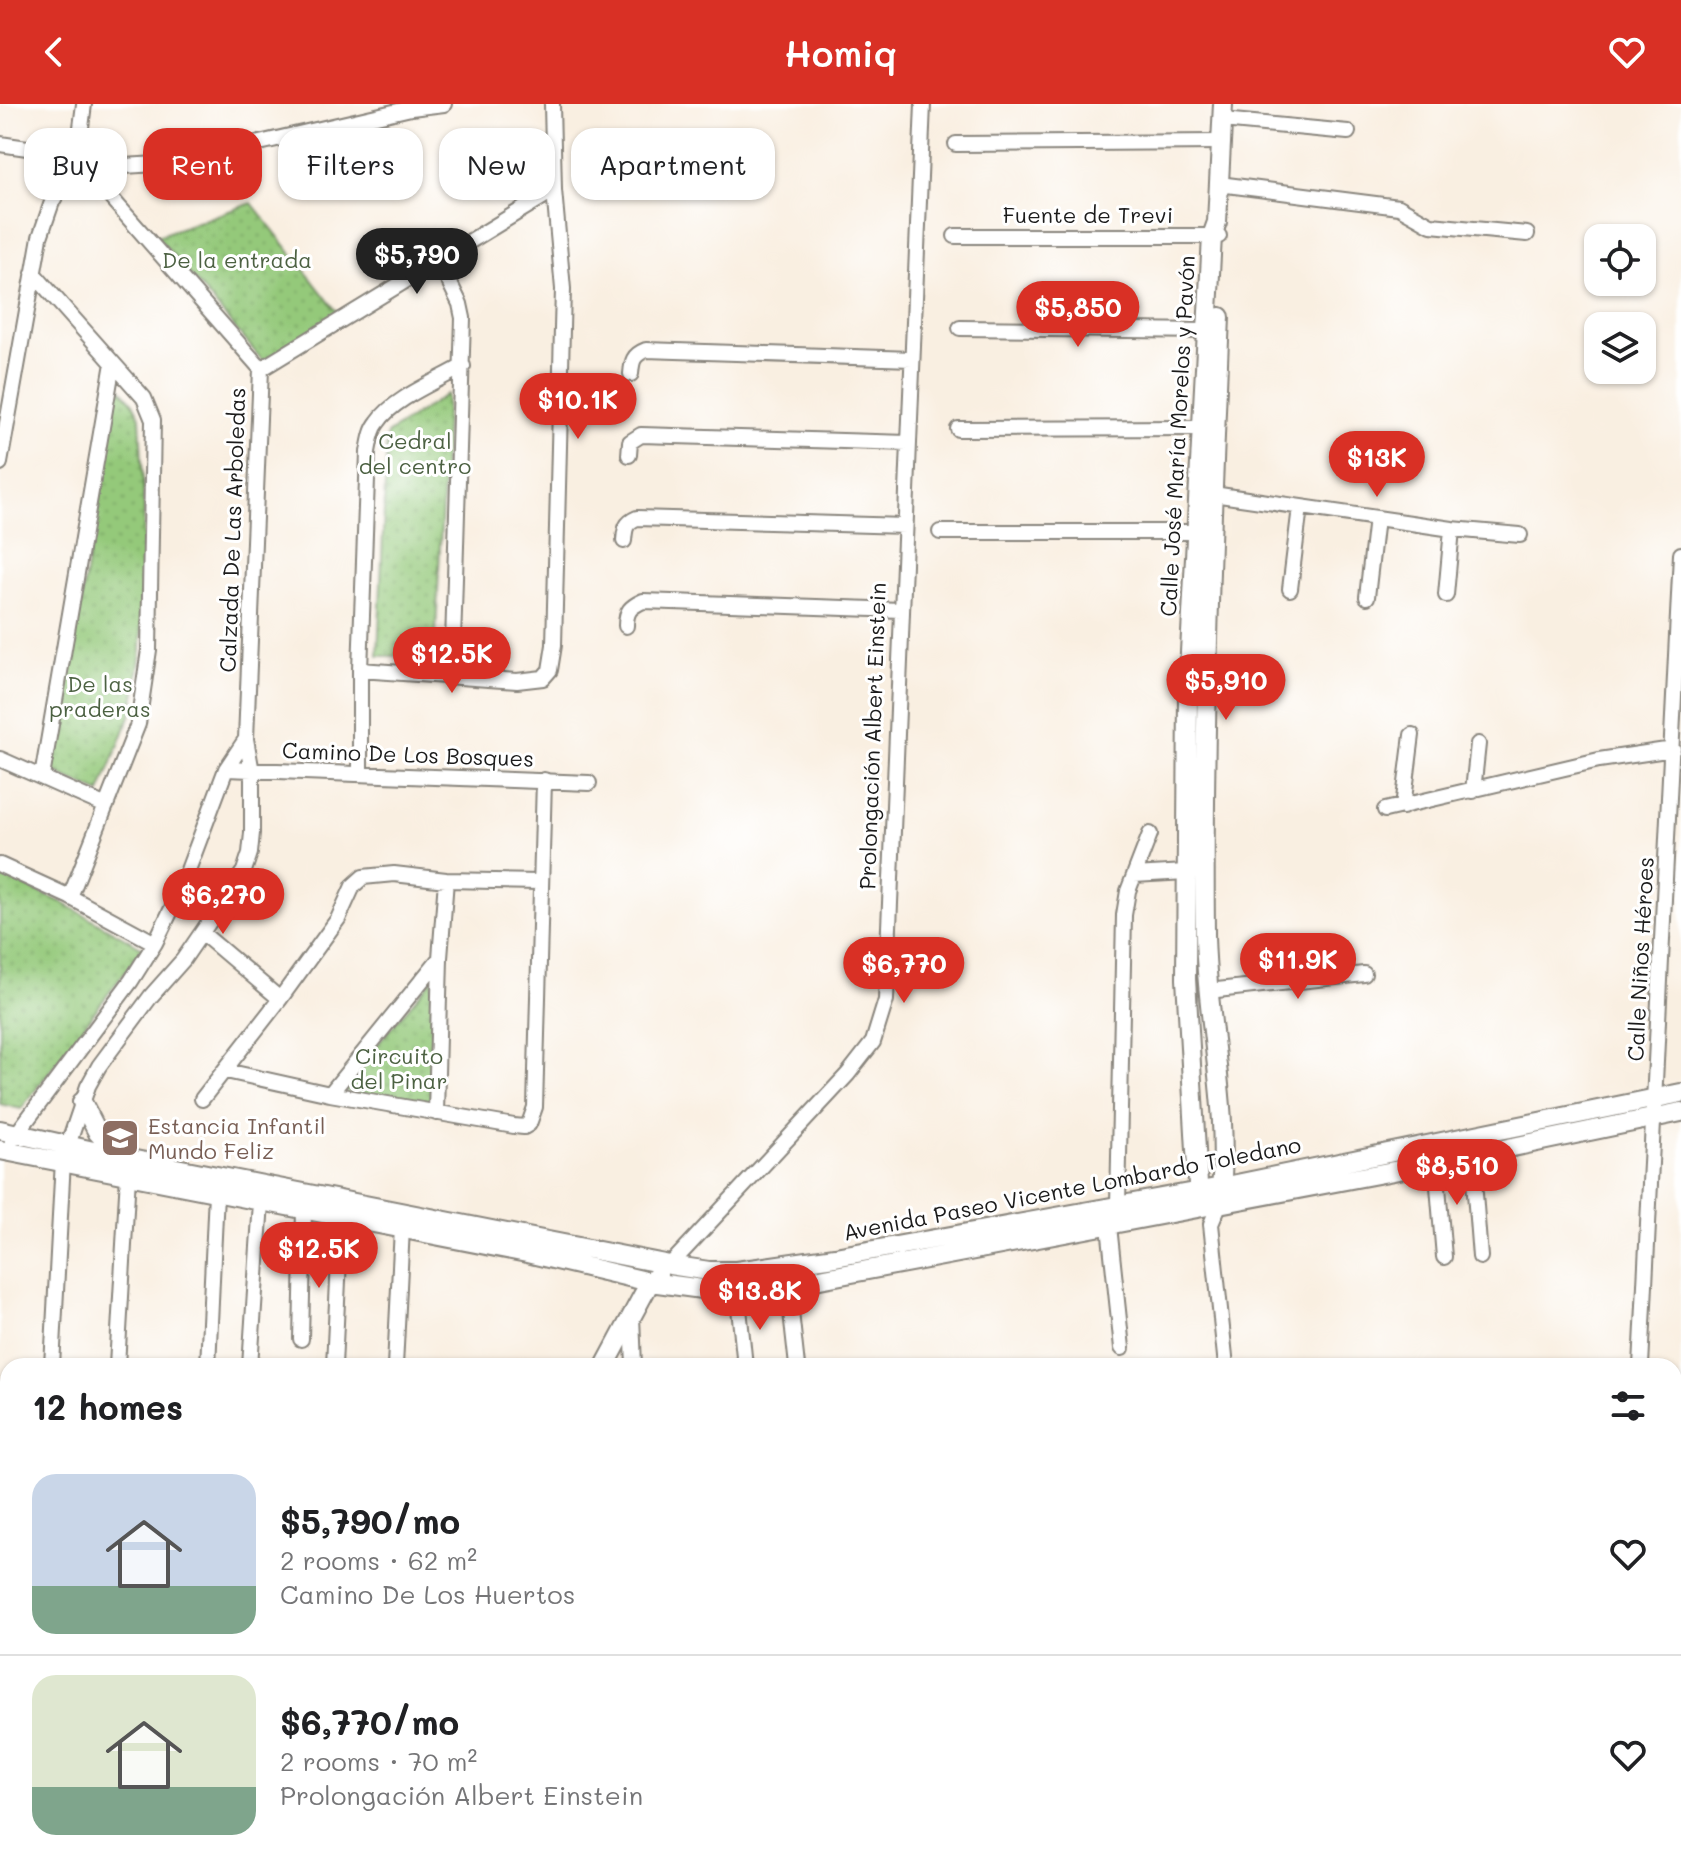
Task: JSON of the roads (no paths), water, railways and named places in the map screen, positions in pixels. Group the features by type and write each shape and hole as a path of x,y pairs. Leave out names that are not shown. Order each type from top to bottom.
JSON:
{"main road":[{"name":"Calle José María Morelos y Pavón","path":"1198,1199 1186,979 1188,690 1201,428 1217,232 1222,112"},
{"name":"Calle José María Morelos y Pavón","path":"1217,232 1222,281 1206,648 1205,917 1208,991 1223,1138 1220,1196"},
{"path":"1186,918 1205,917"},
{"name":"Avenida Paseo Vicente Lombardo Toledano","path":"2,1150 120,1157 709,1271 762,1269 1118,1205 1198,1199 1436,1163 1655,1107 1681,1093"},
{"path":"82,1102 98,1133 120,1157"},
{"name":"Avenida Paseo Vicente Lombardo Toledano","path":"1220,1196 1655,1107 1681,1112"},
{"name":"Avenida Paseo Vicente Lombardo Toledano","path":"9,1132 128,1175 402,1228 650,1282 702,1289 788,1285 1109,1226 1198,1199"},
{"name":"Prolongación Albert Einstein","path":"609,1358 650,1282 670,1265"}],"street":[{"path":"81,128 84,104"},
{"path":"127,166 173,163 411,108 444,104"},
{"path":"552,104 553,128"},
{"name":"Prolongación Albert Einstein","path":"670,1265 848,1074 873,1042 886,1000 923,104"},
{"path":"1222,112 1348,132"},
{"path":"956,144 1221,142"},
{"path":"0,144 24,149"},
{"path":"1219,184 1399,207 1431,225 1527,234"},
{"path":"0,463 40,237 53,200"},
{"name":"Calzada De Las Arboledas","path":"52,1358 65,1153 82,1102 99,1066 151,996 183,960 244,871 250,853 252,772 246,739 261,369 113,200"},
{"path":"261,369 538,200"},
{"path":"360,670 517,681 543,678 550,670 563,289 555,200"},
{"name":"Fuente de Trevi","path":"955,236 1217,232"},
{"path":"439,261 460,304 463,366 452,676"},
{"path":"33,273 144,398 153,420 149,650 145,687 138,724 70,897"},
{"path":"960,328 1207,331"},
{"path":"631,374 632,361 637,353 646,350 912,359"},
{"path":"42,777 113,363"},
{"path":"360,774 360,670 371,437 376,423 388,411 463,366"},
{"path":"958,429 1201,428"},
{"path":"629,455 630,442 641,435 908,443"},
{"path":"1213,494 1452,529 1520,535"},
{"path":"1290,589 1300,507"},
{"path":"624,541 625,527 637,518 905,526"},
{"path":"1367,597 1376,518"},
{"path":"1446,595 1452,529"},
{"path":"940,532 1196,532"},
{"name":"Calle Niños Héroes","path":"1641,1358 1681,554"},
{"path":"626,626 626,614 631,606 643,601 901,610"},
{"path":"1403,807 1412,735"},
{"path":"2,1150 9,1132 131,981 155,943 179,894 226,769 246,739"},
{"path":"1473,791 1478,744"},
{"path":"1385,810 1599,760 1673,749"},
{"path":"0,759 106,806"},
{"name":"Camino De Los Bosques","path":"226,769 589,783"},
{"path":"226,1071 436,1113 524,1127 532,1120 535,1107 544,780"},
{"path":"1118,1205 1124,915 1128,891 1150,834"},
{"path":"0,865 70,897 155,943"},
{"path":"1134,875 1186,872"},
{"path":"202,1099 280,999 338,919 353,886 363,877 379,874 446,880 540,882"},
{"path":"436,1113 440,958 446,880"},
{"path":"202,933 280,999"},
{"path":"330,1094 440,958"},
{"path":"1208,991 1364,974"},
{"path":"131,981 151,996"},
{"path":"1472,1155 1480,1257"},
{"path":"1436,1163 1444,1257"},
{"path":"117,1358 128,1175"},
{"path":"208,1358 216,1193"},
{"name":"Calle José María Morelos y Pavón","path":"1211,1224 1220,1196"},
{"name":"Calle José María Morelos y Pavón","path":"1198,1199 1211,1224 1225,1358"},
{"path":"251,1358 261,1202"},
{"path":"301,1339 304,1209"},
{"path":"334,1358 341,1216"},
{"path":"1109,1226 1122,1348"},
{"path":"395,1358 402,1228"},
{"path":"788,1285 796,1358"},
{"path":"737,1289 744,1358"},
{"path":"632,1316 634,1358"}],"place":[{"name":"Estancia Infantil Mundo Feliz","path":"120,1138"}],"park label":[{"name":"De la entrada","path":"237,259"},
{"name":"Cedral del centro","path":"415,452"},
{"name":"De las praderas","path":"100,696"},
{"name":"Circuito del Pinar","path":"399,1068"}]}
